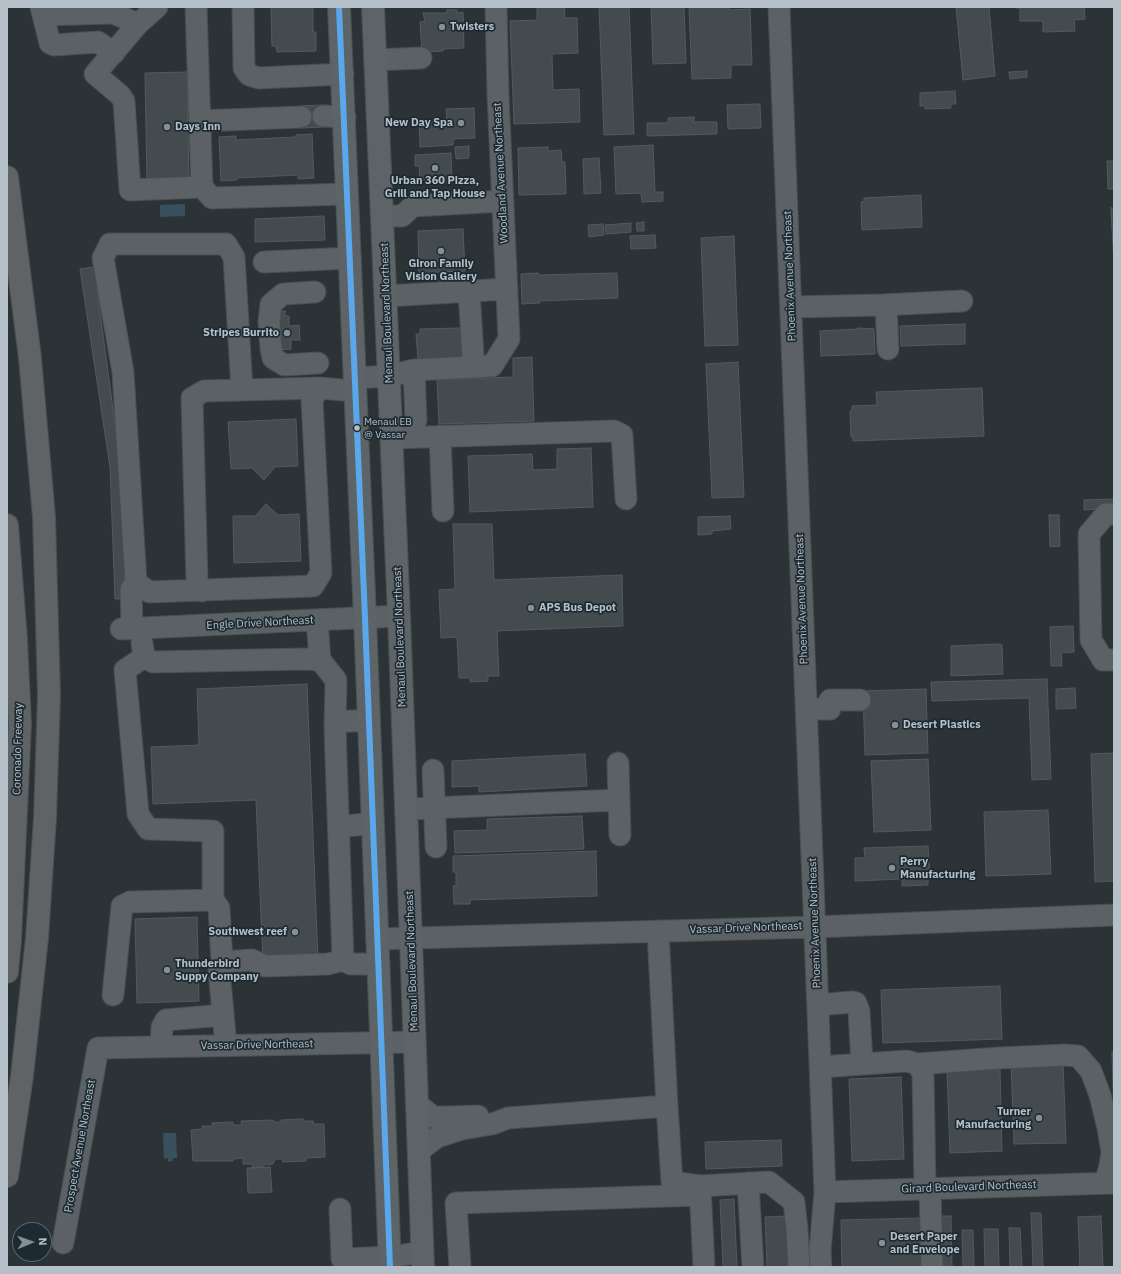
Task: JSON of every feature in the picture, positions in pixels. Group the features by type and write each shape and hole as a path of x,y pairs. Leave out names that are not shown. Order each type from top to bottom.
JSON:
{"highway":[{"path":"7,177 30,358 44,517 49,695 45,818 37,946 22,1076 7,1176"},
{"name":"Coronado Freeway","path":"7,525 16,639 20,724 10,940 7,972"}],"main road":[{"path":"339,7 343,74 390,1262"},
{"name":"Menaul Boulevard Northeast","path":"373,7 392,438 423,1260"}],"street":[{"path":"157,7 138,24 95,74 120,95 124,102 130,190 202,187"},
{"path":"196,7 202,187 212,198 347,194"},
{"path":"243,7 244,68 249,75 259,78 343,74"},
{"name":"Woodland Avenue Northeast","path":"414,370 492,366 508,339 496,7"},
{"name":"Phoenix Avenue Northeast","path":"779,7 825,1192 820,1251 821,1267"},
{"path":"114,53 98,42 54,45 50,43 42,11 113,13 138,24"},
{"path":"376,60 421,58"},
{"path":"323,116 344,117"},
{"path":"200,121 301,117"},
{"path":"383,216 402,216 413,206 503,201"},
{"path":"242,390 234,257 226,244 110,244 103,258 123,372 136,582 131,589 131,628 144,657 153,662 320,660"},
{"path":"264,262 350,258"},
{"path":"386,296 507,289"},
{"path":"469,291 473,355"},
{"path":"315,292 283,294 271,304 269,321 273,358 284,365 318,362"},
{"path":"791,307 886,305 962,301"},
{"path":"886,305 888,349"},
{"path":"202,591 197,582 192,398 204,391 319,388 355,384 414,370 416,420"},
{"path":"136,582 149,592 313,586 321,573 312,400 319,388"},
{"path":"392,438 614,431 622,435 626,499"},
{"path":"440,436 443,511"},
{"path":"1114,514 1106,514 1089,534 1091,640 1103,660 1114,660"},
{"name":"Engle Drive Northeast","path":"131,628 399,616"},
{"path":"317,620 320,660 336,680 343,960"},
{"path":"144,657 125,670 138,814 148,829 213,831 213,900 219,908 222,962 219,970 226,1046"},
{"path":"807,709 830,711 830,700 860,700"},
{"path":"336,722 369,720"},
{"path":"618,763 620,836"},
{"path":"434,770 436,847"},
{"path":"406,809 619,800"},
{"path":"339,827 373,823"},
{"path":"113,996 122,906 130,902 213,900"},
{"name":"Vassar Drive Northeast","path":"377,939 815,926 1114,915"},
{"path":"658,931 672,1182 700,1190"},
{"path":"222,962 252,960 265,966 328,964 343,960 351,964 378,964"},
{"path":"818,1005 852,1002 856,1003 859,1011 862,1064"},
{"path":"161,1047 162,1027 166,1020 223,1015"},
{"name":"Vassar Drive Northeast","path":"98,1048 415,1042"},
{"name":"Prospect Avenue Northeast","path":"63,1244 98,1048"},
{"path":"820,1067 907,1061 917,1064 1065,1055 1078,1056 1091,1071 1100,1095 1112,1152 1110,1183"},
{"path":"917,1064 923,1073 927,1188 932,1267"},
{"path":"417,1104 433,1116 449,1117 491,1115 509,1118 667,1106"},
{"path":"419,1151 436,1137 462,1129 492,1124 509,1118"},
{"path":"460,1267 456,1203 700,1190 748,1183 769,1182 794,1202 798,1229 799,1267"},
{"path":"748,1183 753,1267"},
{"name":"Girard Boulevard Northeast","path":"825,1192 1110,1183"},
{"path":"700,1190 704,1267"},
{"path":"340,1209 342,1263 423,1260"}],"water":[{"path":"185,204 185,216 160,217 160,205"},
{"path":"163,1133 176,1133 177,1158 173,1158 173,1161 168,1162 168,1158 164,1159"}],"building":[{"path":"271,7 313,7 313,32 316,32 316,51 277,52 276,46 272,46"},
{"path":"537,7 564,7 565,18 577,18 578,53 552,54 553,90 579,89 580,122 514,124 510,21 537,20"},
{"path":"599,7 629,7 634,134 604,135"},
{"path":"651,7 684,7 686,63 653,64"},
{"path":"689,7 729,7 729,10 750,9 752,65 731,65 731,78 692,79"},
{"path":"956,7 989,7 995,76 963,80"},
{"path":"1016,7 1084,7 1085,19 1074,20 1075,31 1043,32 1043,21 1020,21 1020,8"},
{"name":"Twisters","path":"447,10 457,10 457,13 463,12 464,48 422,52 420,22 425,21 423,13 447,13"},
{"path":"1027,71 1027,77 1010,79 1009,72"},
{"name":"Days Inn","path":"187,72 189,182 147,183 145,73"},
{"path":"955,91 956,104 951,104 951,108 925,109 925,106 920,106 920,93"},
{"path":"760,104 761,128 728,129 727,105"},
{"path":"323,105 324,127 301,128 300,106"},
{"path":"474,108 475,138 453,139 453,145 420,147 419,120 447,119 446,109"},
{"path":"694,117 694,122 717,122 717,134 647,136 647,123 668,123 668,118"},
{"name":"Days Inn","path":"312,134 314,178 298,179 298,175 237,178 237,180 221,181 219,137 236,136 236,140 296,137 296,135"},
{"path":"653,145 655,192 663,192 663,201 642,202 641,193 616,194 614,147"},
{"path":"469,146 469,158 456,159 455,147"},
{"path":"548,147 548,151 561,150 562,162 565,162 566,194 519,195 518,148"},
{"name":"Urban 360 Pizza, Grill and Tap House","path":"451,153 452,182 441,183 440,179 420,180 419,166 415,166 415,155"},
{"path":"599,158 601,193 584,194 583,159"},
{"path":"1107,161 1114,161 1114,189 1108,189"},
{"path":"921,195 922,227 862,230 861,202 864,202 864,198"},
{"path":"1111,208 1114,208 1114,265"},
{"path":"324,216 325,240 255,242 255,219"},
{"path":"644,222 644,231 637,231 636,223"},
{"path":"631,223 631,232 606,234 605,225"},
{"path":"603,224 604,235 589,237 588,225"},
{"name":"Giron Family Vision Gallery","path":"463,229 465,271 419,273 418,231"},
{"path":"655,235 656,248 631,249 630,236"},
{"path":"734,236 738,345 705,346 701,238"},
{"path":"94,267 121,469 127,599 115,599 110,467 80,269"},
{"path":"538,273 539,275 617,273 618,298 539,301 540,303 522,304 521,274"},
{"name":"Stripes Burrito","path":"285,311 285,316 289,316 289,326 299,325 300,340 291,340 291,349 275,350 274,312"},
{"path":"965,324 965,344 901,346 900,326"},
{"path":"459,328 459,332 463,332 464,359 418,360 416,334 420,334 420,329"},
{"path":"858,328 874,329 875,354 821,356 820,331"},
{"path":"532,357 534,421 439,424 437,380 513,377 513,358"},
{"path":"738,362 744,497 712,498 706,364"},
{"path":"982,388 984,436 853,441 853,437 851,437 850,411 852,411 852,406 877,405 876,392"},
{"path":"296,419 298,466 275,467 264,480 252,468 231,469 228,422"},
{"path":"591,448 593,507 470,512 468,456 532,454 533,470 557,469 557,449"},
{"path":"1114,499 1114,508 1084,510 1084,500"},
{"path":"266,504 278,515 299,514 301,561 234,563 233,516 255,516"},
{"path":"1049,515 1059,515 1060,546 1050,547"},
{"path":"730,516 731,529 712,531 712,534 698,535 698,517"},
{"name":"APS Bus Depot","path":"453,524 492,524 494,580 622,575 623,626 497,631 499,676 488,676 488,681 470,682 470,678 459,678 457,637 441,638 439,590 455,589"},
{"path":"1073,626 1074,652 1061,653 1062,666 1051,666 1050,627"},
{"path":"1002,645 1003,674 951,676 951,646"},
{"path":"1047,679 1051,779 1032,780 1029,698 932,701 931,682"},
{"path":"307,684 318,960 263,963 256,800 153,804 151,747 199,745 197,689"},
{"path":"1075,688 1076,708 1056,709 1056,689"},
{"path":"926,689 928,753 865,755 863,691"},
{"path":"1114,753 1114,881 1095,882 1091,754"},
{"path":"585,754 587,786 479,792 479,786 452,787 452,761"},
{"path":"928,759 931,830 874,832 871,761"},
{"path":"1048,810 1051,874 986,876 984,812"},
{"path":"582,816 584,849 455,853 454,831 487,830 487,819"},
{"name":"Perry Manufacturing","path":"928,846 930,878 928,878 928,885 902,886 902,879 855,881 855,858 865,858 864,848"},
{"path":"596,851 597,896 470,900 470,904 454,904 453,886 456,886 456,872 453,872 453,856"},
{"name":"Thunderbird Suppy Company","path":"197,917 199,1001 137,1003 135,919"},
{"path":"1000,986 1002,1039 883,1043 881,990"},
{"path":"1112,1052 1114,1052 1114,1121"},
{"name":"Turner Manufacturing","path":"1063,1061 1066,1143 1014,1144 1011,1063"},
{"path":"1000,1069 1002,1151 950,1153 947,1071"},
{"path":"901,1077 904,1159 852,1161 849,1079"},
{"path":"303,1119 303,1121 313,1121 314,1124 324,1124 325,1157 306,1158 306,1161 283,1162 282,1159 275,1159 273,1164 253,1168 252,1164 243,1164 243,1158 233,1159 233,1161 193,1161 191,1130 202,1129 202,1126 212,1126 212,1123 233,1122 233,1125 242,1125 241,1121 273,1120 274,1122 281,1122 281,1120"},
{"path":"781,1140 782,1166 706,1169 705,1142"},
{"path":"270,1167 272,1192 248,1193 247,1168"},
{"path":"734,1199 737,1267 723,1267 720,1200"},
{"path":"1031,1213 1041,1213 1043,1267 1033,1267"},
{"path":"788,1216 790,1267 767,1267 765,1217"},
{"path":"940,1216 951,1216 952,1267 941,1267"},
{"path":"1101,1216 1103,1267 1080,1267 1078,1217"},
{"name":"Desert Paper and Envelope","path":"921,1218 922,1267 842,1267 841,1220"},
{"path":"1009,1228 1020,1228 1022,1267 1010,1267"},
{"path":"984,1229 998,1229 999,1267 985,1267"},
{"path":"962,1230 973,1230 974,1267 963,1267"}],"transit line":[{"path":"339,7 365,618 390,1267"}],"place":[{"name":"Twisters","path":"442,27"},
{"name":"New Day Spa","path":"461,123"},
{"name":"Days Inn","path":"167,127"},
{"name":"Urban 360 Pizza, Grill and Tap House","path":"435,168"},
{"name":"Giron Family Vision Gallery","path":"441,251"},
{"name":"Stripes Burrito","path":"287,333"},
{"name":"Menaul EB @ Vassar","path":"357,428"},
{"name":"APS Bus Depot","path":"531,608"},
{"name":"Desert Plastics","path":"895,725"},
{"name":"Perry Manufacturing","path":"892,868"},
{"name":"Southwest reef","path":"295,932"},
{"name":"Thunderbird Suppy Company","path":"167,970"},
{"name":"Turner Manufacturing","path":"1039,1118"},
{"name":"Desert Paper and Envelope","path":"882,1243"}]}
